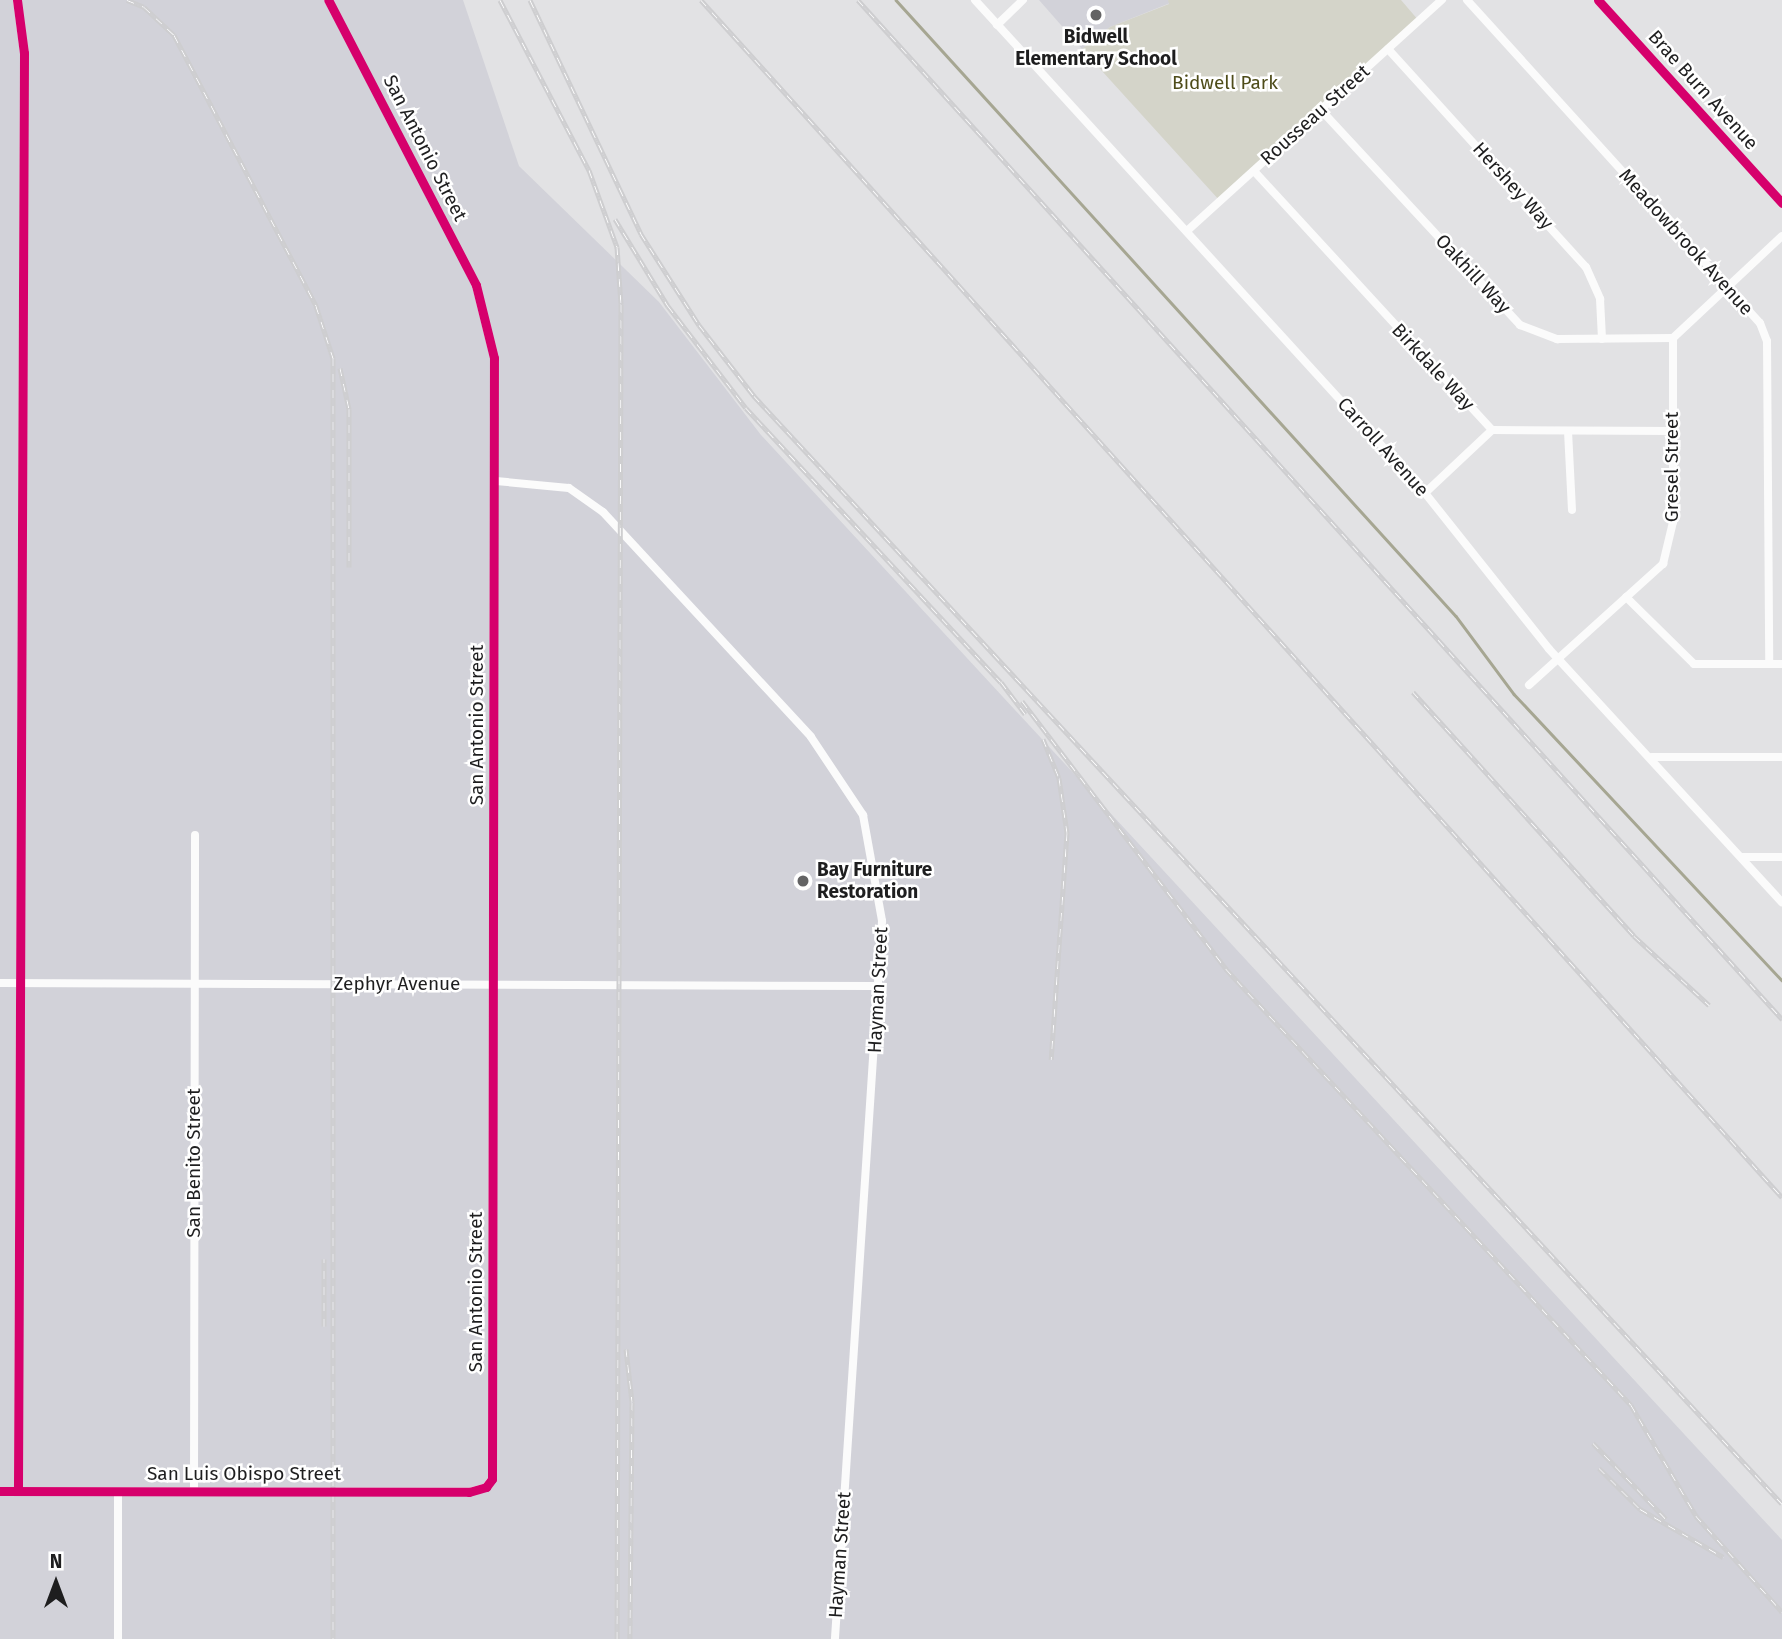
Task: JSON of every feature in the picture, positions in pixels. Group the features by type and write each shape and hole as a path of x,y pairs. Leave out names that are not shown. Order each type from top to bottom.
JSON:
{"street":[{"path":"18,0 24,53 18,1491"},
{"name":"San Antonio Street","path":"328,0 476,285 494,358 496,481 493,1468 486,1487"},
{"name":"Carroll Avenue","path":"975,0 1188,230 1425,493 1559,657 1782,902"},
{"path":"997,24 1023,0"},
{"name":"Rousseau Street","path":"1188,230 1442,0"},
{"name":"Meadowbrook Avenue","path":"1467,0 1760,323 1767,341 1769,664"},
{"name":"Brae Burn Avenue","path":"1598,0 1782,204"},
{"name":"Hershey Way","path":"1388,49 1586,267 1598,290 1602,339"},
{"name":"Oakhill Way","path":"1321,110 1520,325 1557,339 1673,338"},
{"name":"Birkdale Way","path":"1254,171 1492,430"},
{"path":"1673,338 1782,236"},
{"name":"Gresel Street","path":"1529,685 1663,564 1670,545 1673,338"},
{"path":"1425,493 1492,430 1672,431"},
{"path":"1568,431 1572,510"},
{"name":"Hayman Street","path":"496,481 569,488 603,512 811,737 863,815 881,895 878,986 835,1639"},
{"path":"1626,597 1694,664 1782,664"},
{"path":"1652,757 1782,757"},
{"name":"San Benito Street","path":"194,1492 195,835"},
{"path":"1742,857 1782,857"},
{"name":"Zephyr Avenue","path":"0,983 878,986"},
{"name":"San Luis Obispo Street","path":"0,1491 469,1492 486,1487"},
{"path":"118,1492 118,1639"}],"shaded area":[{"path":"0,0 463,0 519,166 659,302 761,435 1782,1540 1782,1639 0,1639"},
{"name":"Bidwell Elementary School","path":"1039,0 1168,0 1170,3 1110,27 1082,49"}],"green space":[{"name":"Bidwell Park","path":"1168,0 1401,0 1419,21 1220,201 1082,49 1110,27 1169,4"}],"waterway":[{"path":"896,0 1456,616 1514,694 1782,980"}],"railway":[{"path":"127,0 144,7 174,35 316,306 333,358 333,1639"},
{"path":"500,0 589,170 617,247 621,304 617,1639"},
{"path":"530,0 641,234 699,325 754,396 1782,1504"},
{"path":"701,0 1782,1197"},
{"path":"858,0 1782,1019"},
{"path":"615,219 668,306 746,408 1001,682 1025,714"},
{"path":"340,368 349,409 349,567"},
{"path":"1413,692 1634,936 1709,1005"},
{"path":"1022,701 1226,969 1631,1405 1696,1516 1782,1612"},
{"path":"1043,739 1059,778 1067,833 1051,1059"},
{"path":"324,1259 324,1326"},
{"path":"626,1349 632,1402 630,1639"},
{"path":"1593,1443 1666,1519"},
{"path":"1599,1468 1640,1509 1723,1557"}],"cycle path":[{"path":"17,0 24,53 18,1491"},
{"path":"0,1491 469,1492 486,1487 492,1479 494,358 476,285 328,0"},
{"path":"1598,0 1782,203"}],"place":[{"name":"Bidwell Elementary School","path":"1096,15"},
{"name":"Bay Furniture Restoration","path":"803,881"}]}
